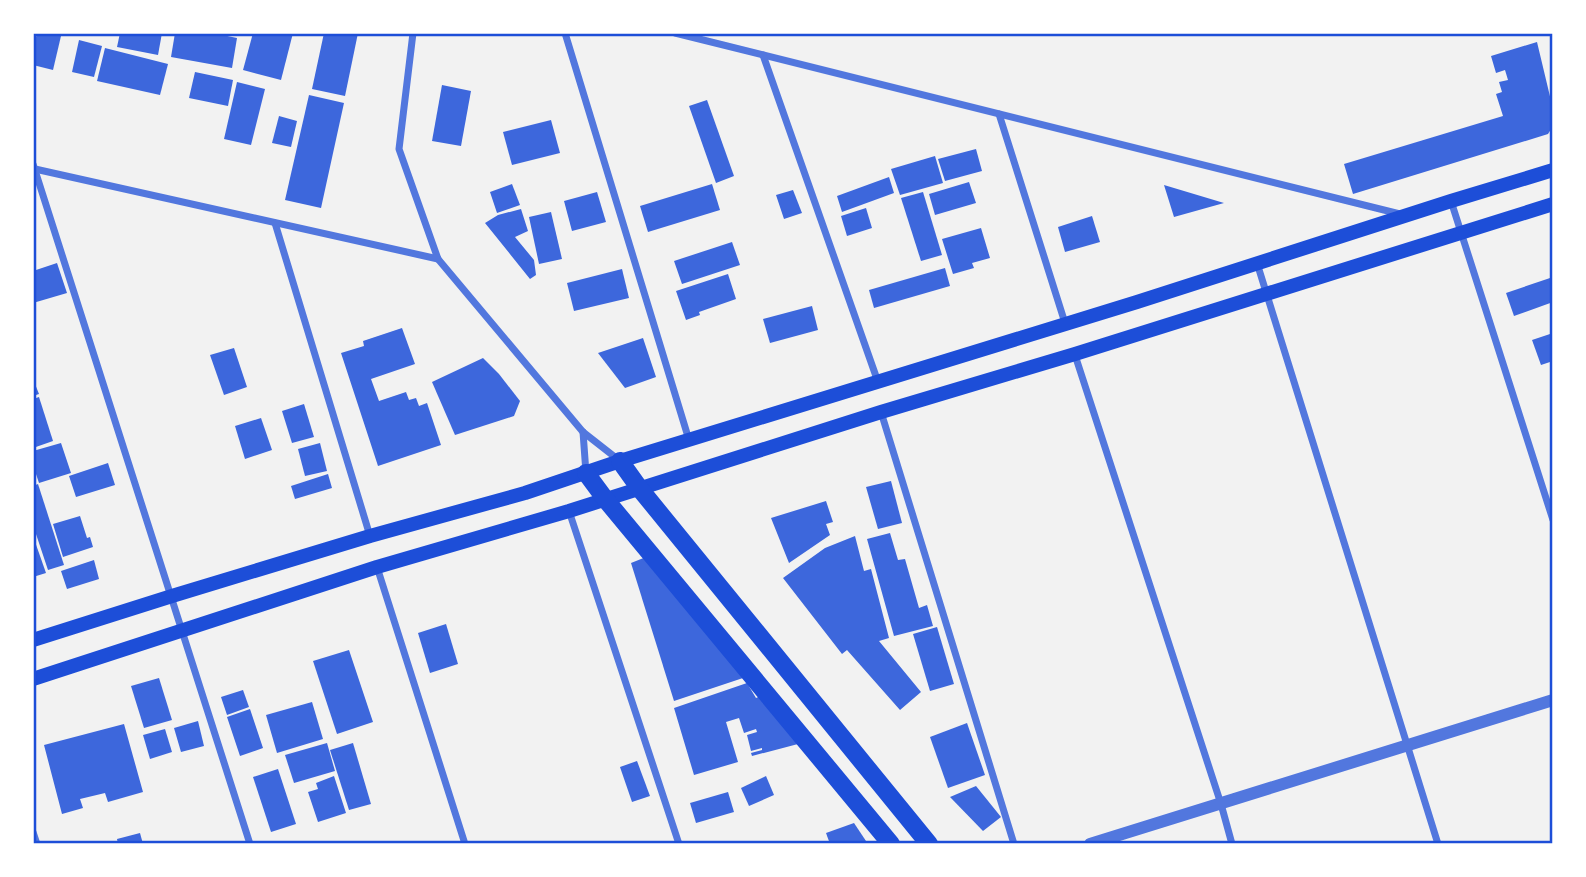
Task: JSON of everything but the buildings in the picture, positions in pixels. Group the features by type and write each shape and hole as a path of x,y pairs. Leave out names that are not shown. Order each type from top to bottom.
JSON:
{"main road":[{"path":"33,640 370,536 525,493 1553,170"},
{"path":"33,679 377,567 606,500 1553,204"},
{"path":"620,461 929,844"},
{"path":"586,472 606,500 891,844"}],"street":[{"path":"413,33 399,149 438,259 583,432 620,461"},
{"path":"565,33 690,440"},
{"path":"675,33 1408,216"},
{"path":"763,55 878,382"},
{"path":"999,114 1065,323"},
{"path":"34,167 438,259"},
{"path":"34,167 250,844"},
{"path":"1451,201 1553,520"},
{"path":"275,223 370,536"},
{"path":"1257,263 1438,844"},
{"path":"1075,354 1232,844"},
{"path":"881,412 1014,844"},
{"path":"583,432 586,472"},
{"path":"569,511 680,844"},
{"path":"377,567 465,844"},
{"path":"1090,844 1553,700"},
{"path":"33,832 37,844"}]}
